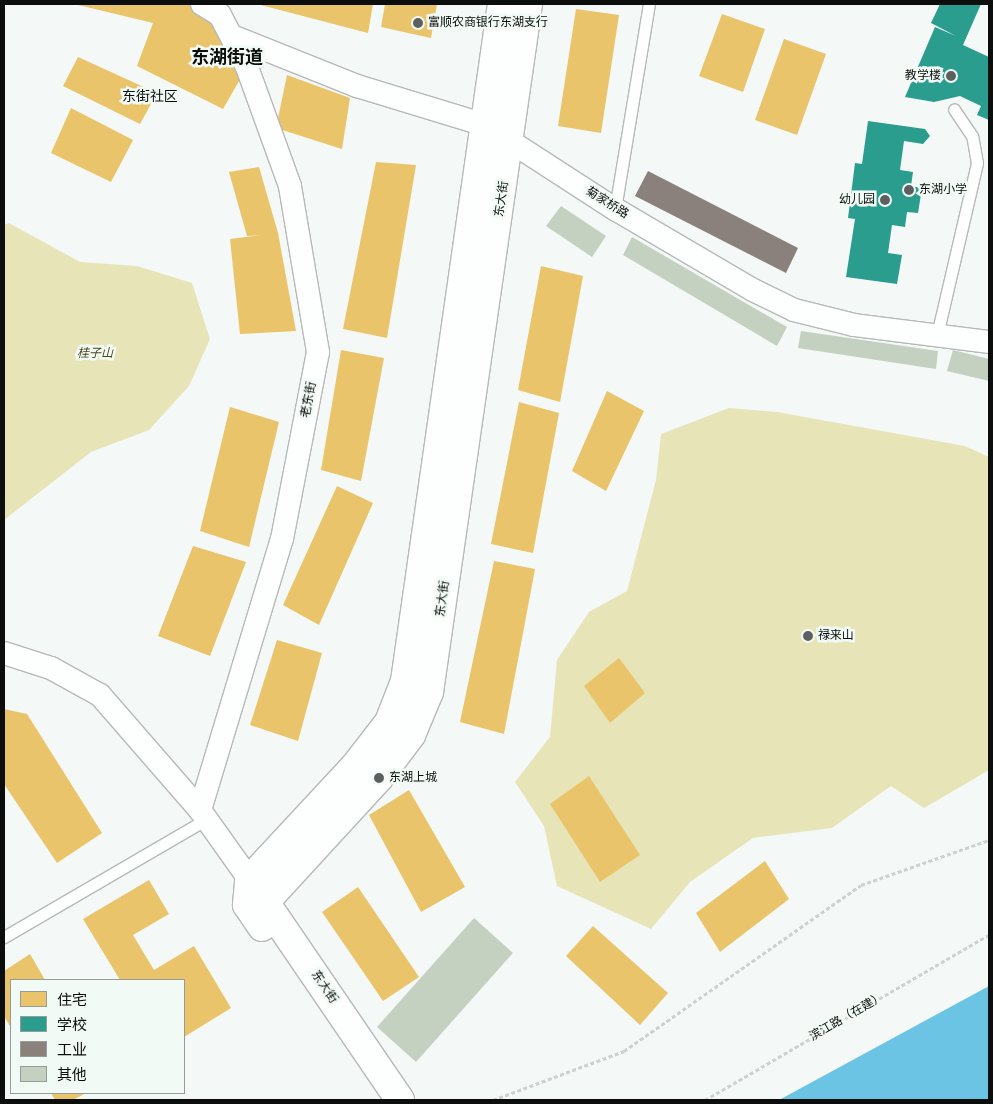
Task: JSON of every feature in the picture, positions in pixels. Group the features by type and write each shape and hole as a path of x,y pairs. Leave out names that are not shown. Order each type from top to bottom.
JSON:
{"main road":[{"name":"东大街","path":"391,1099 247,905 249,880 355,766 389,722 405,681 502,4"},
{"name":"东大街","path":"391,1099 265,902 379,778 411,735 429,692 511,140 528,4"}],"street":[{"name":"老东街","path":"204,815 282,540 318,352 290,186 232,36 216,8"},
{"name":"菊家桥路","path":"232,36 356,86 485,125 511,140 615,209 753,290 794,310 827,320 989,342"},
{"path":"4,653 51,668 100,695 204,815 265,902"}],"lane":[{"path":"615,209 649,4"},
{"path":"937,335 977,163 972,136 954,109"},
{"path":"4,938 204,815"}],"path":[{"path":"493,1100 624,1051 861,885 989,840"},
{"name":"滨江路（在建）","path":"705,1100 989,934"}],"green space":[{"name":"桂子山","path":"9,223 80,262 137,266 192,283 210,339 189,386 149,430 91,452 4,520 4,225"},
{"path":"729,408 777,412 965,446 989,457 989,770 924,808 891,786 832,828 753,838 690,882 651,929 557,886 544,826 515,782 550,737 557,660 589,612 627,591 656,480 661,434"}],"water":[{"path":"989,986 989,1100 779,1100"}],"building: 住宅":[{"path":"74,4 202,4 247,67 223,109 137,66 153,23"},
{"path":"257,4 373,4 368,33"},
{"path":"385,4 437,4 431,38 381,27"},
{"path":"576,9 619,15 601,133 558,126"},
{"path":"722,14 765,29 743,92 699,76"},
{"path":"784,39 826,54 797,135 755,120"},
{"path":"78,57 157,93 140,124 63,86"},
{"path":"287,75 350,98 342,149 276,128"},
{"path":"71,108 133,140 111,182 51,153"},
{"path":"376,162 416,165 387,338 343,329"},
{"path":"259,167 278,233 296,331 240,334 230,239 262,235 247,236 229,172"},
{"path":"541,266 583,276 560,402 518,390"},
{"path":"341,350 384,358 361,481 321,470"},
{"path":"607,391 644,411 606,491 572,471"},
{"path":"519,402 559,413 533,553 491,544"},
{"path":"230,407 279,422 249,547 200,531"},
{"path":"337,486 373,503 319,625 283,605"},
{"path":"193,546 246,562 210,656 158,636"},
{"path":"494,561 535,569 504,734 460,722"},
{"path":"277,640 322,653 298,741 250,725"},
{"path":"619,658 645,693 610,723 584,686"},
{"path":"4,709 27,714 102,833 57,863 4,784"},
{"path":"589,776 640,855 600,882 550,804"},
{"path":"409,790 465,887 421,912 369,815"},
{"path":"765,861 789,899 720,952 696,913"},
{"path":"149,880 169,914 133,935 154,970 194,946 231,1008 185,1036 185,979 119,979 83,919"},
{"path":"358,887 419,977 383,1001 322,912"},
{"path":"593,926 668,993 640,1025 566,956"},
{"path":"30,954 44,979 10,979 10,1026 4,1016 4,971"},
{"path":"52,1094 84,1094 73,1100 55,1100"}],"building: 学校":[{"name":"教学楼","path":"940,4 981,4 963,45 989,57 989,120 977,115 981,106 960,96 934,102 905,97 935,27 956,36 931,23"},
{"name":"幼儿园","path":"868,121 925,129 930,136 923,144 904,141 900,170 913,172 911,186 922,188 918,213 907,212 905,227 892,225 888,253 902,255 897,284 846,277 855,219 848,218 855,163 862,164"}],"building: 工业":[{"path":"648,171 798,248 786,273 635,196"}],"building: 其他":[{"path":"561,206 606,236 592,257 546,226"},
{"path":"632,237 787,327 777,346 623,255"},
{"path":"801,331 938,351 936,369 798,348"},
{"path":"953,350 989,359 989,381 947,371"},
{"path":"474,918 513,953 416,1062 377,1027"}],"place":[{"name":"富顺农商银行东湖支行","path":"418,23"},
{"name":"教学楼","path":"951,76"},
{"name":"东湖小学","path":"909,190"},
{"name":"幼儿园","path":"885,200"},
{"name":"禄来山","path":"808,636"},
{"name":"东湖上城","path":"379,778"}],"district":[{"name":"东湖街道","path":"227,57"},
{"name":"东街社区","path":"150,97"}]}
